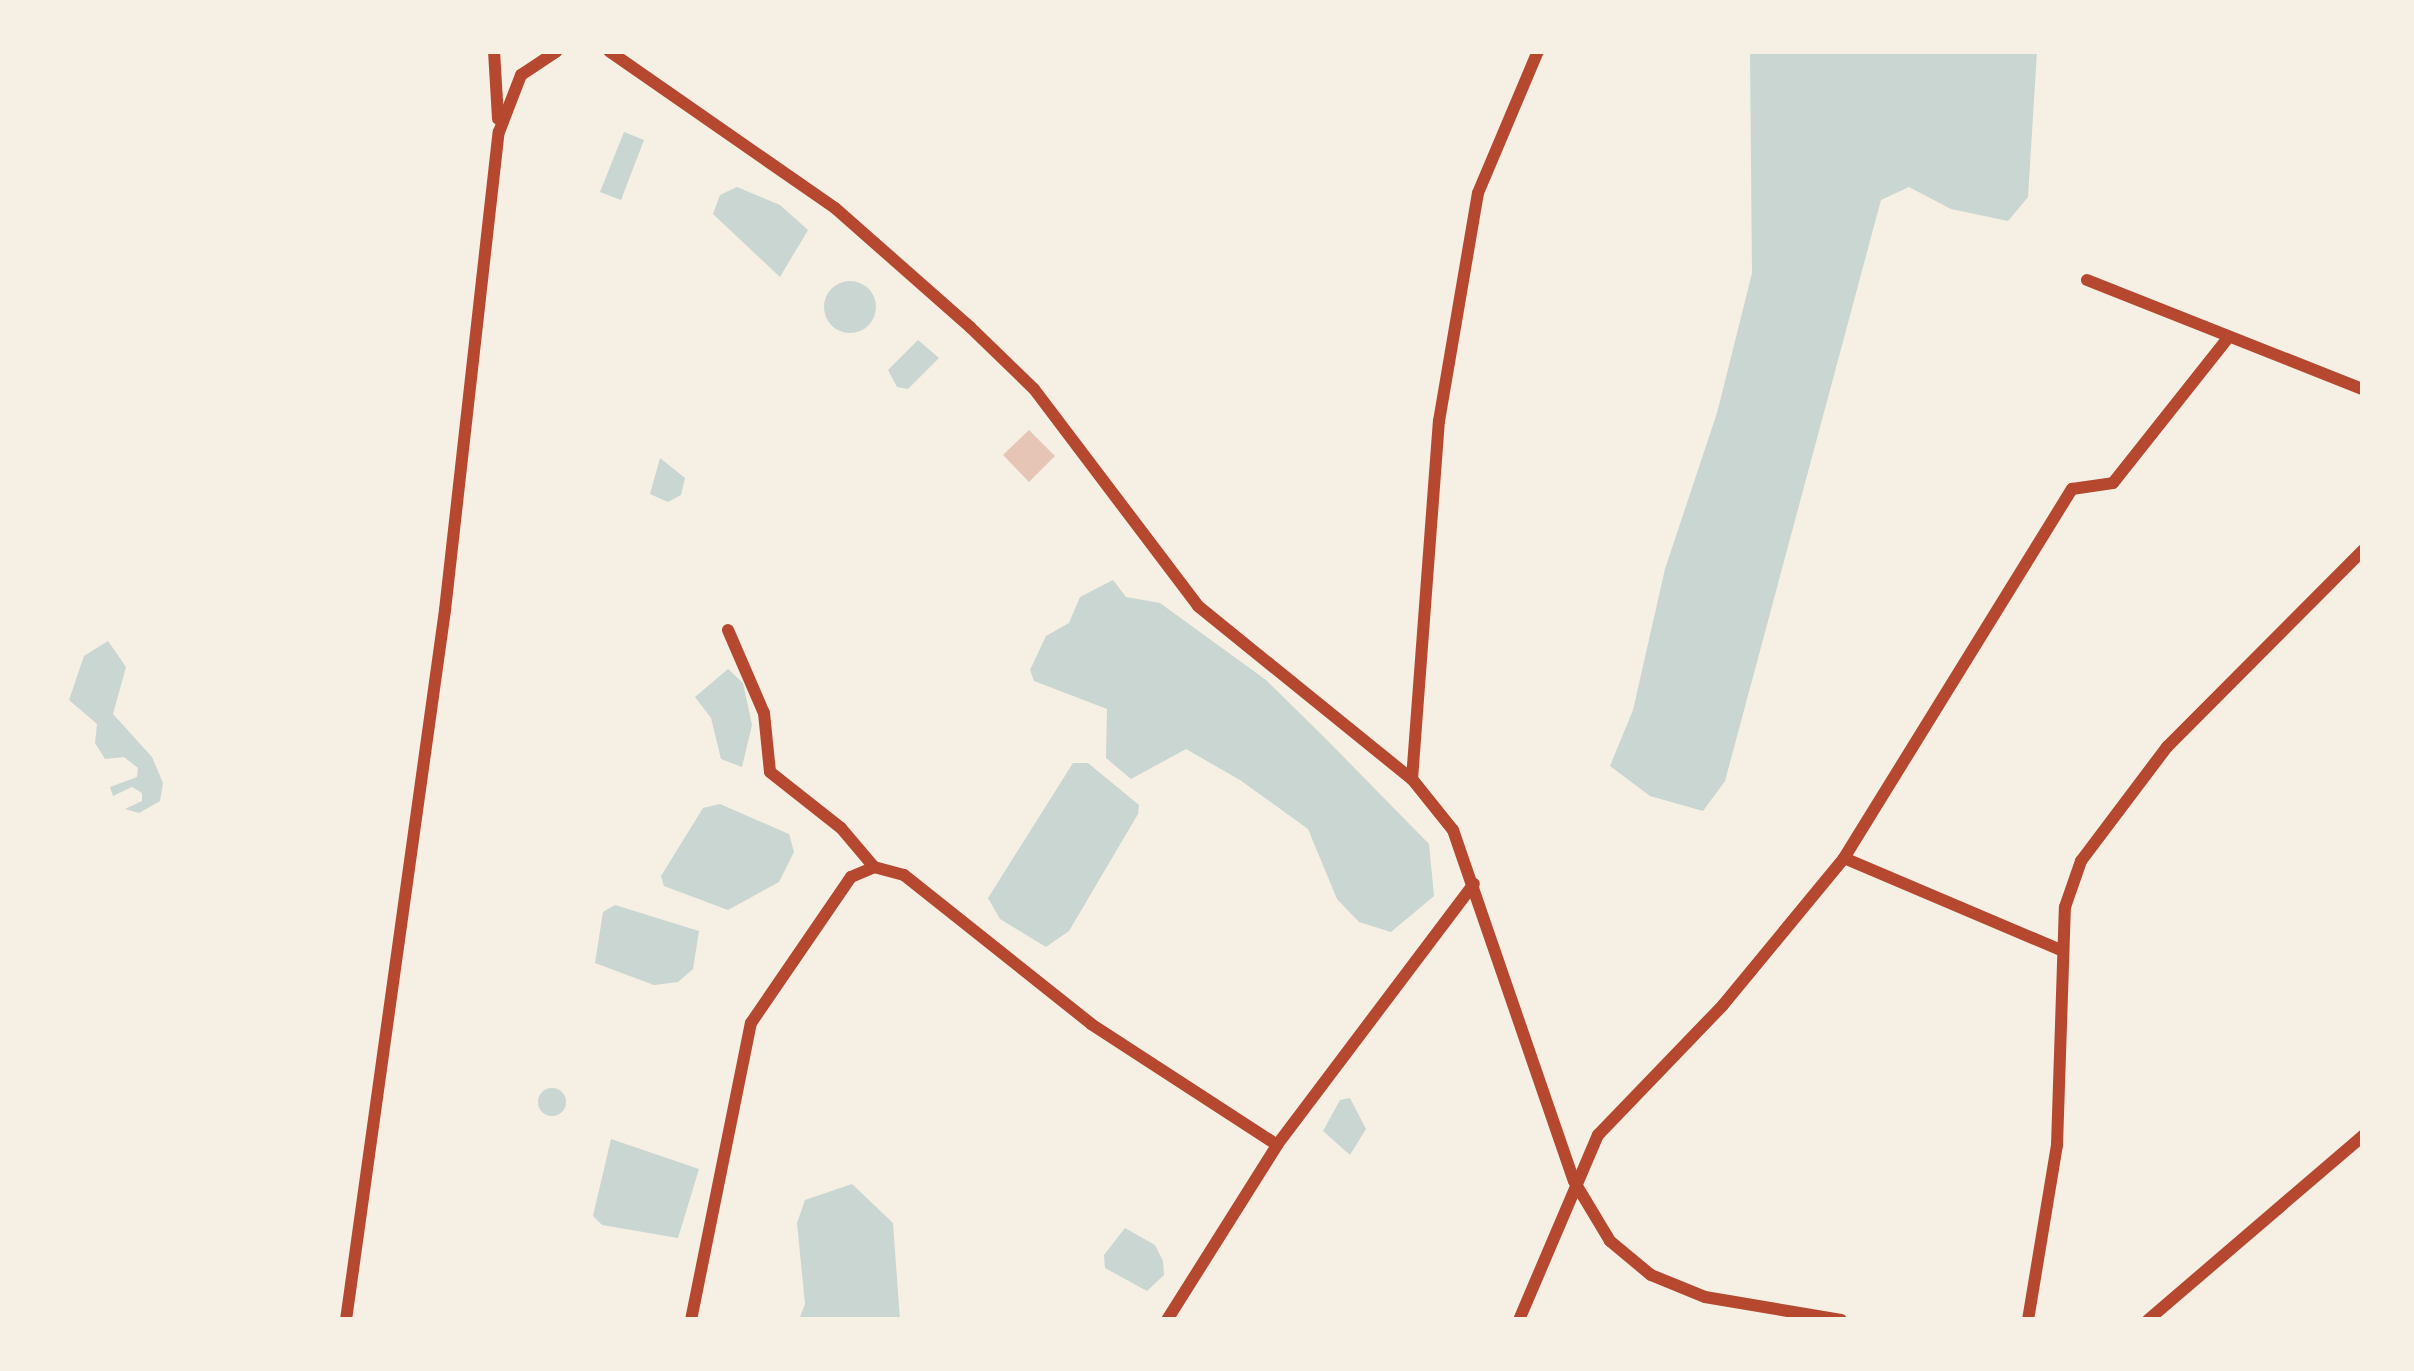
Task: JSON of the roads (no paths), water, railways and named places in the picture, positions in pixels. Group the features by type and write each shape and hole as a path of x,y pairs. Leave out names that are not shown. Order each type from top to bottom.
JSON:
{"street":[{"path":"346,1320 445,610 499,132 494,51"},
{"path":"499,132 521,75 557,51"},
{"path":"591,51 613,54 836,208 1034,389 1198,606 1412,779 1453,830 1574,1181 1610,1241 1651,1275 1705,1297 1841,1320"},
{"path":"1412,779 1438,421 1478,193 1538,51"},
{"path":"2087,280 2363,389"},
{"path":"1519,1320 1574,1181 1598,1135 1723,1004 1844,858 2072,489 2113,483 2228,338"},
{"path":"2028,1320 2057,1145 2065,907 2081,861 2167,747 2363,550"},
{"path":"728,630 764,713 770,772 842,828 874,867 904,875 1091,1024 1277,1144"},
{"path":"1844,858 2063,951"},
{"path":"691,1320 751,1022 851,877 874,867"},
{"path":"1167,1320 1277,1144 1474,884"},
{"path":"2148,1320 2363,1136"}]}
